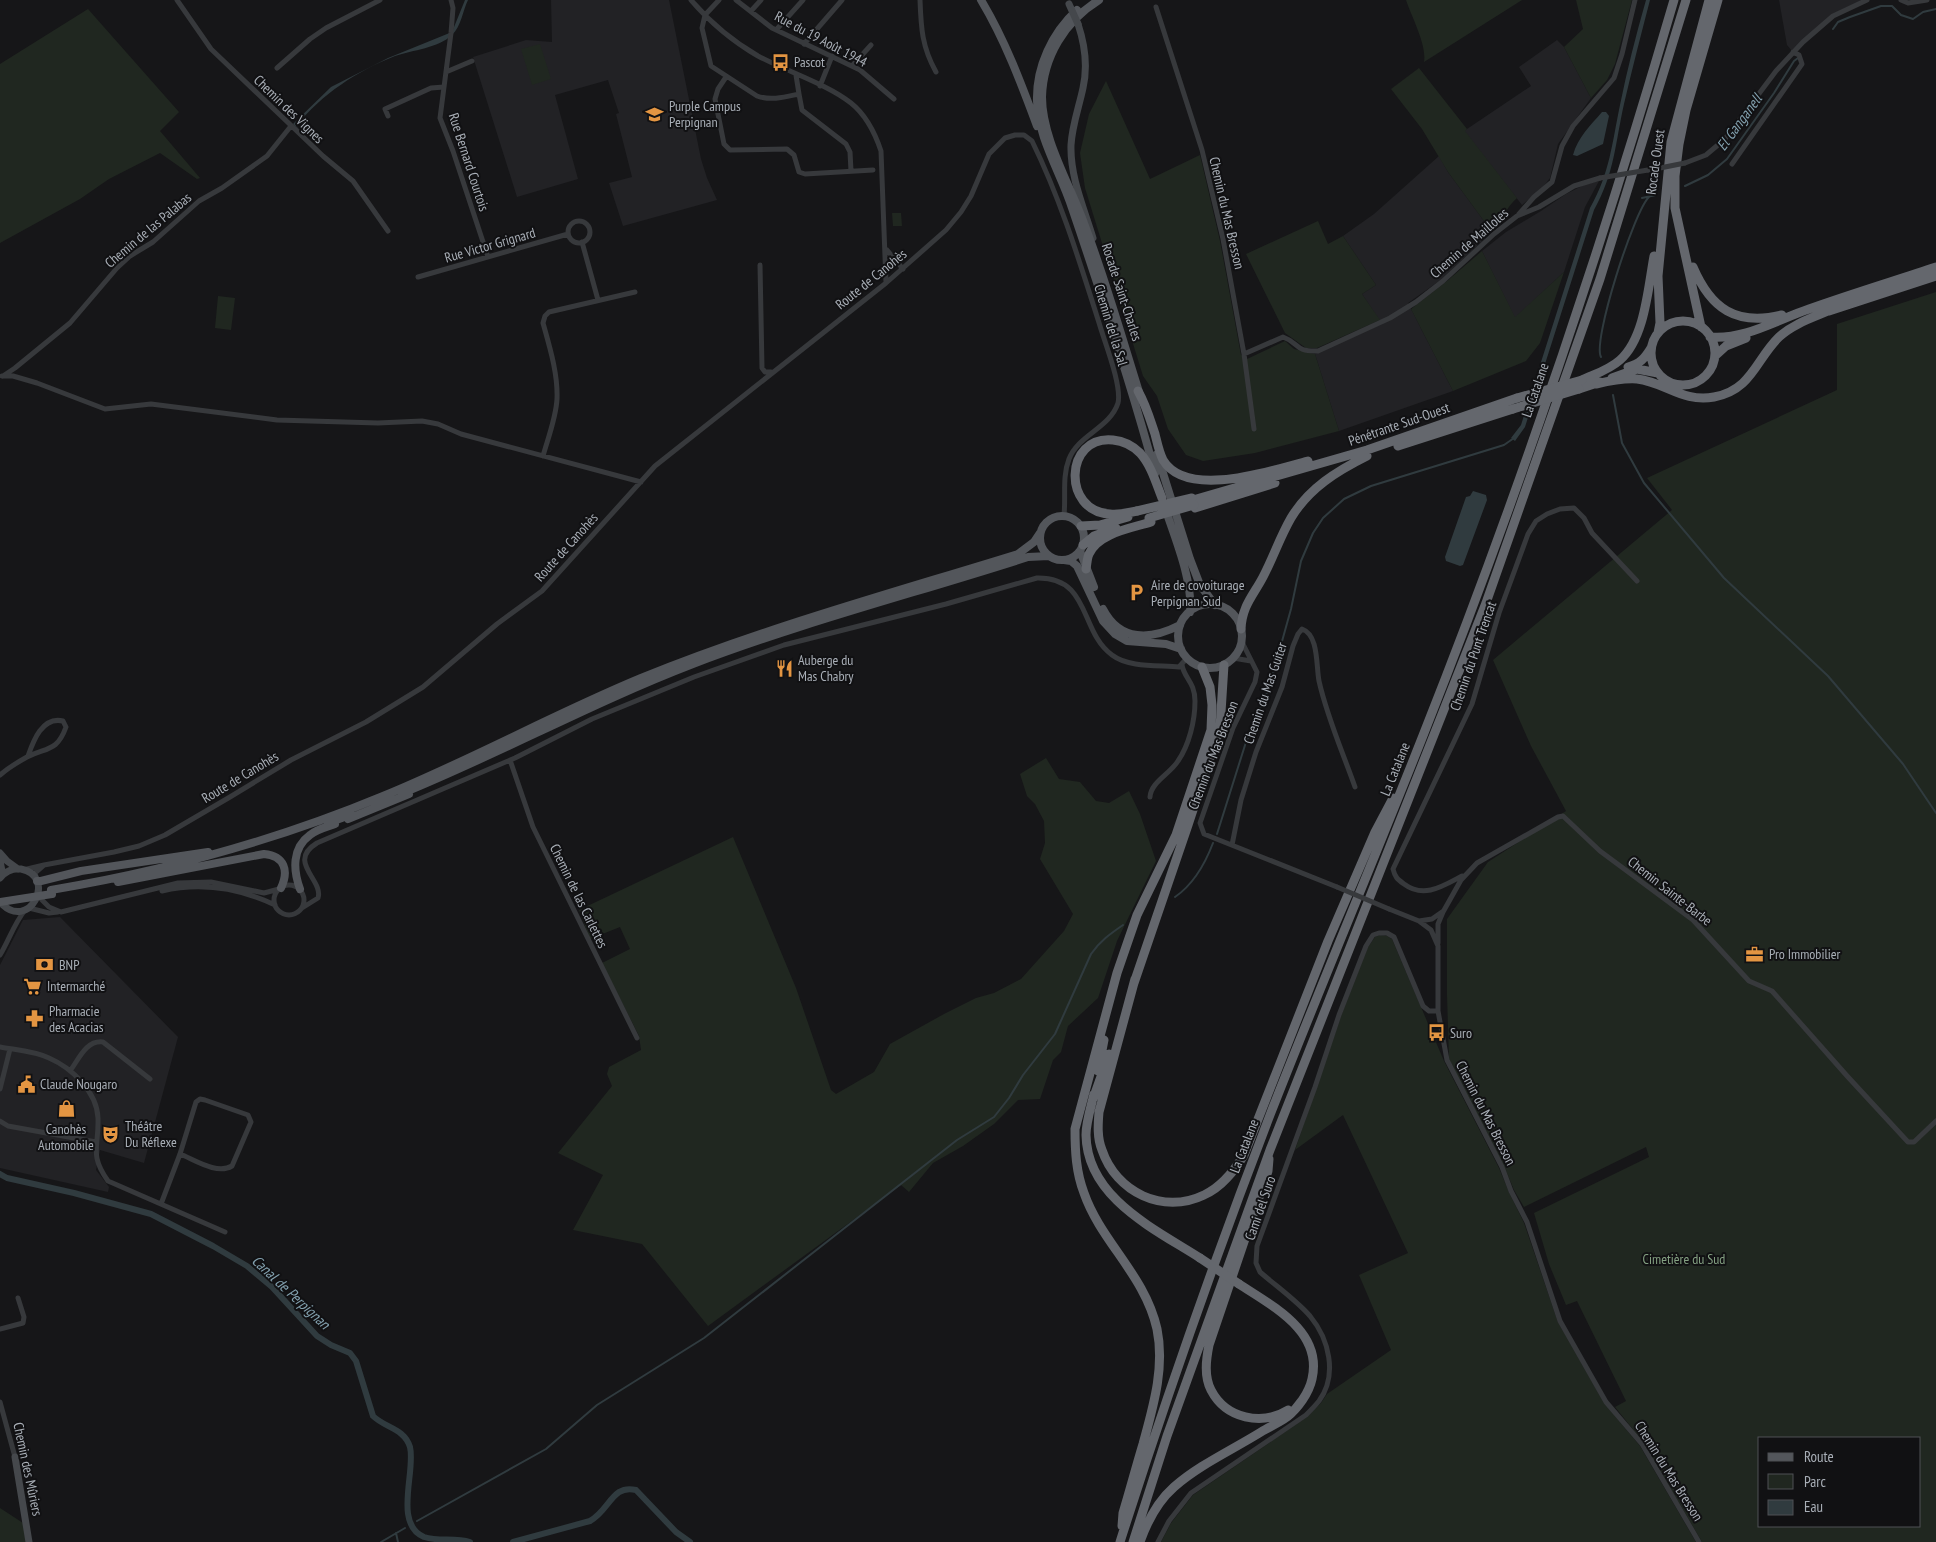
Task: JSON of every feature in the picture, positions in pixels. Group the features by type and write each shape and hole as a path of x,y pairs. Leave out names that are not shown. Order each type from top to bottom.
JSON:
{"highway":[{"name":"La Catalane","path":"1121,1539 1195,1320 1252,1164 1402,789 1475,600 1589,275 1674,0"},
{"name":"La Catalane","path":"1132,1542 1167,1436 1270,1150 1486,604 1600,279 1686,0"},
{"name":"Rocade Ouest","path":"1651,348 1658,333 1660,323 1658,276 1663,208 1671,142 1709,0"},
{"name":"Rocade Ouest","path":"1715,356 1715,350 1710,337 1701,327 1682,244 1674,194 1679,144 1686,110 1718,0"},
{"path":"1582,380 1612,366 1621,359 1636,339 1644,308 1663,208"},
{"path":"1682,244 1707,294 1730,313 1744,318 1761,319 1807,310"},
{"path":"1710,337 1727,338 1747,333 1807,310 1936,268"},
{"path":"1651,348 1652,361 1658,373 1668,382 1682,385 1695,383 1706,375 1715,356 1726,346 1737,341 1936,276"},
{"path":"1596,384 1617,380 1637,380 1650,382 1688,397 1702,398 1725,394 1748,379 1779,337 1793,327 1833,309"},
{"path":"1658,333 1667,326 1678,322 1690,322 1701,327"},
{"name":"Pénétrante Sud-Ouest","path":"1193,503 1297,476 1367,453 1517,398 1632,366 1646,358 1651,348"},
{"path":"1596,384 1637,369 1658,373"},
{"name":"Pénétrante Sud-Ouest","path":"1193,503 1211,496 1367,453 1596,384"},
{"path":"1138,391 1147,406 1162,458 1168,466 1186,477 1197,480 1214,480 1257,474 1350,451 1367,453"},
{"path":"1162,498 1148,465 1134,447 1122,441 1099,441 1082,452 1075,470 1075,482 1079,495 1097,511 1108,514 1193,503"},
{"path":"1241,629 1246,604 1261,582 1292,516 1329,477 1367,453"},
{"path":"1082,548 1094,536 1193,503"},
{"path":"1081,526 1100,525 1149,517"},
{"path":"1086,569 1088,555 1098,543 1149,517"},
{"path":"1093,1098 1220,728 1224,665"},
{"path":"1121,1539 1123,1513 1156,1394 1160,1365 1157,1329 1148,1299 1104,1231 1084,1194 1075,1150 1075,1129 1117,973 1138,915 1176,836 1210,730 1210,687 1202,667"},
{"path":"1135,979 1099,1112 1098,1128 1101,1149 1112,1172 1125,1186 1137,1194 1172,1203 1190,1201 1219,1186 1234,1170 1244,1154 1328,942 1390,802 1402,789"},
{"path":"1117,973 1086,1134 1089,1156 1101,1182 1119,1202 1291,1320 1308,1342 1313,1358 1314,1370 1308,1391 1288,1417 1208,1464 1172,1489 1152,1515 1140,1542"},
{"path":"1270,1150 1268,1172 1209,1345 1206,1364 1211,1391 1221,1403 1237,1414 1251,1419 1264,1419 1281,1414 1299,1404"}],"main road":[{"path":"981,0 996,24 1085,244"},
{"name":"Rocade Saint-Charles","path":"1091,0 1068,18 1050,46 1039,78 1037,100 1044,137 1069,198 1121,356 1188,581 1191,600 1190,612"},
{"name":"Rocade Saint-Charles","path":"1099,0 1080,13 1061,36 1047,67 1042,99 1045,121 1051,141 1086,226 1110,296 1190,559 1200,585 1216,605"},
{"path":"1068,2 1084,40 1086,59 1084,87 1071,143 1073,173 1110,296"},
{"path":"0,902 195,860 311,824 384,796 595,698 652,674 755,635 1018,554 1034,542 1046,522 1058,516 1064,515 1076,520 1081,526 1084,535 1082,548 1086,569 1109,620 1122,632 1138,636 1164,634 1180,625 1190,612 1206,604 1216,605 1232,613 1241,629 1242,642 1239,651 1224,665 1210,668 1185,662 1178,637 1180,625"},
{"path":"1040,533 1041,546 1049,556"},
{"path":"1064,560 1076,556 1082,548"},
{"path":"109,884 238,853 339,819 433,781 599,703 757,640 1028,557 1049,556 1072,562 1077,566 1104,621 1115,634 1127,641 1166,644 1181,649"},
{"path":"300,889 294,867 295,859 304,841 310,835 414,792 433,781"},
{"path":"0,852 7,862 35,879 48,880 81,871 208,852 254,840 296,826 311,824"},
{"path":"0,897 109,884 264,854 277,858 284,867 286,873 280,889"},
{"path":"0,861 1,877"},
{"path":"1,877 6,872 20,869"},
{"path":"0,902 9,910 20,911 28,909 38,896 35,879"},
{"name":"Chemin des Mûriers","path":"15,1457 29,1542"}],"street":[{"name":"Chemin des Vignes","path":"177,0 211,48 323,156 353,181 388,231"},
{"path":"278,68 326,28 380,0"},
{"name":"Rue Bernard Courtois","path":"451,0 453,8 452,26 440,118 453,151 488,257"},
{"path":"690,0 705,15 756,55 850,103 864,117 875,134 881,151 886,283"},
{"path":"719,0 705,15 702,28 708,60 711,66 726,77 765,99 777,99 799,94"},
{"name":"Rue du 19 Août 1944","path":"736,0 772,28 860,70 894,99"},
{"path":"751,11 761,0"},
{"path":"777,29 803,0"},
{"path":"804,44 842,0"},
{"path":"920,0 921,32 925,50 936,72"},
{"path":"1517,216 1534,197 1552,182 1562,146 1573,126 1614,78 1636,0"},
{"name":"Chemin de Mailloles","path":"1244,354 1283,337 1289,339 1297,347 1305,351 1318,351 1390,318 1416,302 1443,281 1494,234 1517,216 1539,207 1574,186 1600,178 1685,163 1706,155 1725,139 1776,72 1794,52 1833,16 1867,0"},
{"path":"1901,0 1908,3 1927,0"},
{"name":"Chemin du Mas Bresson","path":"1156,7 1202,150 1223,239 1244,354 1254,429"},
{"path":"852,66 871,45"},
{"path":"1732,164 1802,64 1799,55 1794,52"},
{"path":"820,86 832,56"},
{"path":"446,72 472,61"},
{"path":"796,75 802,110 850,149 850,171"},
{"path":"726,77 718,89 715,99 724,144 730,150 788,149 794,155 799,172 805,174 873,170"},
{"path":"388,116 385,109 431,88 444,87"},
{"name":"Chemin de las Palabas","path":"1,376 15,368 70,323 117,268 130,256 170,227 199,201 222,188 267,156 291,126"},
{"name":"Route de Canohès","path":"20,869 139,846 165,835 291,760 366,722 423,687 497,624 542,591 655,466 886,283 946,230 962,212 989,154 1004,138 1024,135"},
{"name":"Chemin del la Sal","path":"1024,135 1032,141 1065,217 1106,344 1119,394 1117,404 1111,415 1076,446 1069,458 1064,478 1064,515"},
{"path":"574,222 584,222 589,228 589,235 582,242 575,242 568,234 569,227 574,222"},
{"name":"Rue Victor Grignard","path":"418,277 568,234"},
{"path":"582,242 598,300"},
{"path":"885,248 902,269"},
{"path":"760,265 762,368 766,372 772,372"},
{"path":"543,456 557,398 556,379 544,323 545,316 549,312 634,292"},
{"path":"1,376 13,376 38,383 105,409 151,404 277,420 378,423 422,421 438,424 461,434 641,482"},
{"name":"Chemin du Punt Trencat","path":"1467,874 1431,891 1422,892 1408,888 1396,878 1393,869 1472,704 1499,613 1528,534 1536,521 1547,514 1560,509 1574,508 1584,518 1592,533 1637,581"},
{"path":"280,889 275,898 275,905 278,910 287,915 297,913 318,898 318,889 306,868 305,860 311,847 510,760 592,719 694,677 784,645 946,604 1037,578 1050,578 1062,582 1070,588 1080,600 1098,640 1113,656 1126,662 1179,667 1185,662"},
{"name":"Chemin du Mas Guiter","path":"1232,845 1241,800 1256,752 1282,687 1293,646 1302,629 1308,631 1313,639 1326,704 1356,787"},
{"name":"Chemin du Mas Bresson","path":"1242,642 1257,672 1255,682 1233,728 1200,823 1204,834 1419,920 1431,930 1438,946 1438,1011 1447,1060 1502,1167 1511,1191 1527,1222 1560,1321 1606,1402 1642,1444 1699,1542"},
{"path":"1233,658 1251,660"},
{"path":"1150,797 1155,784 1169,774 1187,744 1195,697 1191,681 1183,670 1185,662"},
{"path":"0,775 28,756 54,746 62,738 66,727 62,721 51,721 36,735 28,756"},
{"path":"34,740 40,749 45,751"},
{"name":"Chemin de las Carlettes","path":"510,760 533,827 637,1038"},
{"name":"Chemin Sainte-Barbe","path":"1438,946 1438,924 1442,912 1461,880 1477,863 1558,817 1564,816 1600,851 1693,920 1749,982 1772,991 1848,1078 1908,1142 1914,1142 1936,1121"},
{"path":"35,879 44,865"},
{"path":"38,896 49,907 61,912 178,883 211,882 264,893 293,886 300,889 304,899 302,908"},
{"path":"0,955 16,922 28,909 49,913 80,910 164,890 202,886 242,892 275,905"},
{"path":"304,899 314,901"},
{"path":"9,910 16,922"},
{"path":"1419,920 1432,919 1442,912"},
{"name":"Cami del Suro","path":"1158,1542 1169,1521 1191,1493 1306,1415 1319,1402 1328,1385 1330,1358 1322,1334 1309,1315 1260,1272 1256,1263 1257,1246 1339,1015 1366,946 1373,935 1387,933 1394,937 1423,1006 1429,1011 1438,1011"},
{"path":"70,1071 90,1044 96,1041 103,1042 150,1078"},
{"path":"0,1047 31,1052 51,1058 77,1076 95,1102 98,1118 96,1156 98,1167 108,1181 225,1232"},
{"path":"0,1089 10,1049"},
{"path":"161,1204 180,1154 196,1102 200,1099 248,1115 250,1118 251,1122 232,1166 218,1170 180,1154"},
{"path":"0,1121 8,1126 96,1142"},
{"path":"0,1329 23,1323 24,1317 18,1298"},
{"name":"Chemin des Mûriers","path":"0,1402 15,1457"}],"shaded area":[{"name":"Purple Campus Perpignan","path":"551,0 669,0 701,159 717,200 623,226 609,183 632,177 616,114 619,113 608,80 555,95 578,179 517,197 473,57 526,40 552,42"},
{"path":"1779,0 1862,0 1832,14 1792,51 1787,45"},
{"path":"1557,40 1564,47 1591,98 1558,144 1550,178 1544,186 1522,205 1464,131 1531,86 1519,67"},
{"path":"1439,156 1448,172 1492,232 1442,279 1408,303 1453,391 1339,431 1315,354 1382,324 1362,294 1376,285 1343,236 1374,214"},
{"path":"1599,181 1585,207 1564,272 1515,318 1482,251 1506,232 1566,194 1586,184"},
{"path":"60,917 178,1037 144,1163 100,1150 96,1170 109,1187 108,1192 0,1168 0,965 23,920"}],"green space":[{"path":"1406,0 1522,0 1424,62 1421,40"},
{"path":"1576,0 1632,0 1615,64 1607,80 1591,98 1564,47 1583,29"},
{"path":"88,9 179,112 160,131 200,178 197,179 160,153 109,179 80,199 0,243 0,64"},
{"path":"540,44 551,79 532,85 521,49"},
{"path":"1419,68 1467,129 1465,131 1517,198 1492,232 1448,172 1422,129 1391,89"},
{"path":"1106,81 1150,179 1200,155 1220,241 1241,355 1247,359 1285,341 1294,349 1315,354 1339,431 1255,453 1203,461 1186,455 1168,429 1157,396 1143,376 1085,188 1080,153 1089,114"},
{"path":"892,213 901,213 902,226 893,226"},
{"path":"1318,221 1328,244 1343,236 1376,285 1362,294 1380,320 1317,348 1306,348 1285,333 1246,254"},
{"path":"1482,251 1515,317 1564,272 1540,343 1526,361 1453,391 1411,309"},
{"name":"Cimetière du Sud","path":"1936,292 1936,1542 1702,1542 1644,1443 1615,1407 1626,1401 1577,1301 1566,1305 1549,1264 1534,1213 1649,1157 1646,1147 1524,1207 1449,1059 1447,919 1488,862 1566,811 1531,746 1493,660 1672,510 1647,478 1837,390 1837,324"},
{"path":"218,296 235,298 231,330 215,328"},
{"path":"1046,758 1059,779 1080,782 1096,801 1109,803 1129,791 1140,814 1156,861 1117,941 1098,998 1068,1026 1061,1052 1053,1060 1040,1099 1018,1100 994,1124 963,1146 933,1163 909,1192 901,1185 708,1326 642,1244 573,1230 603,1175 558,1153 612,1086 607,1074 609,1067 641,1050 639,1036 602,963 630,949 620,927 590,939 579,910 733,837 796,988 831,1090 836,1094 874,1072 890,1044 976,998 994,993 1021,979 1064,931 1073,914 1040,859 1045,843 1044,821 1035,804 1027,796 1020,774"},
{"path":"1380,935 1392,939 1444,1061 1499,1168 1524,1223 1558,1322 1604,1403 1640,1446 1696,1542 1161,1542 1171,1523 1193,1495 1307,1417 1327,1394 1391,1350 1359,1275 1408,1253 1343,1115 1295,1150 1341,1016 1368,947 1375,937"},
{"path":"0,1508 23,1523 26,1542 0,1542"}],"water":[{"path":"465,0 468,0 458,28 452,35 433,46 395,56 367,69 341,85 317,104 296,126 308,139 293,124 331,87 388,58 452,32"},
{"path":"1646,0 1650,0 1627,91 1614,158 1601,196 1594,210 1525,427 1515,441 1511,438 1521,425 1590,208 1606,170"},
{"path":"1602,112 1606,112 1609,116 1603,144 1577,156 1573,155 1581,137"},
{"path":"1473,491 1486,495 1487,500 1463,565 1460,566 1446,561 1445,557 1466,497 1470,496"}],"waterway":[{"name":"El Ganganell","path":"1833,29 1838,22 1881,6 1892,6 1901,15 1913,19 1923,12 1936,9"},
{"name":"El Ganganell","path":"1685,186 1708,175 1727,159 1774,93 1794,61 1798,58"},
{"name":"El Ganganell","path":"1642,198 1656,195"},
{"path":"1601,357 1600,346 1608,303 1634,226 1642,207 1649,197"},
{"path":"1613,395 1622,443 1644,483 1724,578 1828,676 1903,764 1936,813"},
{"path":"1217,834 1246,742 1269,688 1291,609 1301,561 1313,533 1323,518 1344,499 1371,486 1504,445 1514,438"},
{"path":"1175,897 1188,886 1198,873 1213,843"},
{"path":"417,1521 546,1449 597,1405 704,1338 957,1140 994,1117 1009,1098 1023,1075 1055,1034 1094,949 1123,925"},
{"name":"Canal de Perpignan","path":"0,1174 7,1178 74,1193 151,1214 247,1266 272,1287 317,1336 331,1345 350,1353 356,1361 373,1416 399,1432 407,1441 411,1457 408,1509 410,1521 415,1530 424,1537 470,1542"},
{"name":"Canal de Perpignan","path":"513,1542 590,1521 602,1511 616,1494 628,1489 636,1490 676,1532 690,1542"},
{"path":"381,1542 405,1528"},
{"path":"396,1533 398,1542"}],"place":[{"name":"Pascot","path":"780,62"},
{"name":"Purple Campus Perpignan","path":"655,114"},
{"name":"Aire de covoiturage Perpignan Sud","path":"1137,593"},
{"name":"Auberge du Mas Chabry","path":"784,668"},
{"name":"Pro Immobilier","path":"1755,954"},
{"name":"BNP","path":"45,965"},
{"name":"Intermarché","path":"33,986"},
{"name":"Pharmacie des Acacias","path":"35,1019"},
{"name":"Suro","path":"1436,1033"},
{"name":"Claude Nougaro","path":"26,1084"},
{"name":"Canohès Automobile","path":"66,1109"},
{"name":"Théâtre Du Réflexe","path":"111,1134"}]}
